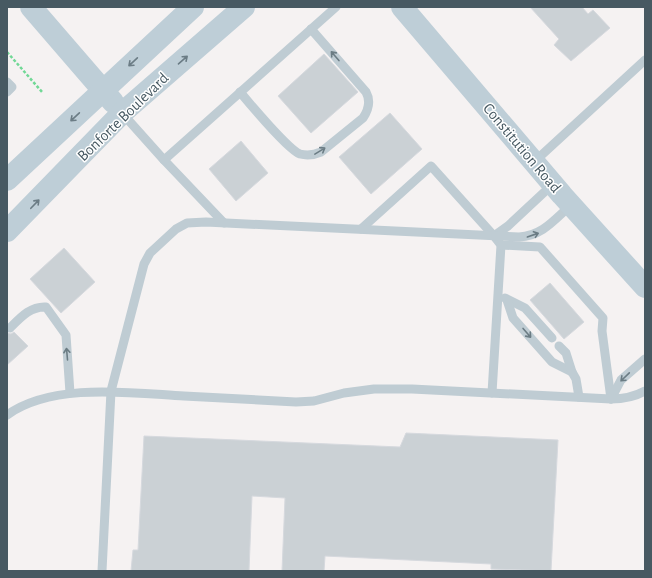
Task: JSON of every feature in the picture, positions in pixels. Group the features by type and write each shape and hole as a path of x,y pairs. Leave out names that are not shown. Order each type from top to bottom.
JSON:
{"main road":[{"path":"31,7 122,113"},
{"name":"Bonforte Boulevard","path":"7,180 192,7"},
{"name":"Bonforte Boulevard","path":"7,231 122,113 244,7"},
{"name":"Constitution Road","path":"402,7 571,205 645,287"}],"lane":[{"path":"164,160 336,7"},
{"path":"240,92 286,143 295,152 300,154 314,155 321,152 363,118 369,105 366,92 311,29"},
{"path":"534,162 645,60"},
{"path":"7,82 12,87 7,92"},
{"path":"122,113 224,223"},
{"path":"361,229 431,166 494,236 501,245 492,393"},
{"path":"494,236 508,226 553,184"},
{"path":"102,571 111,392 144,264 150,253 176,229 187,223 224,223 529,237 540,232 571,205"},
{"path":"501,245 540,247 603,318 602,330 611,399"},
{"path":"498,290 507,300 513,318 552,362 572,372"},
{"path":"507,300 525,308 552,338"},
{"path":"10,328 23,315 38,306 46,307 66,335 70,393"},
{"path":"559,346 566,353 572,372 576,378 579,397"},
{"path":"611,399 621,380 645,359"},
{"path":"7,415 16,408 37,400 70,393 111,392 296,402 314,401 344,393 374,389 412,388 611,399 624,399 638,395 645,391"}],"path":[{"path":"7,52 43,93"}],"building":[{"path":"530,7 582,7 588,14 593,10 610,28 571,61 554,45 559,39"},
{"path":"324,54 358,92 311,133 278,96"},
{"path":"390,113 422,149 371,194 339,157"},
{"path":"241,141 268,173 236,201 209,169"},
{"path":"64,248 95,282 61,313 30,279"},
{"path":"550,283 584,322 564,339 530,300"},
{"path":"14,332 28,346 7,365 7,333 11,334"},
{"path":"406,433 558,440 551,571 491,569 491,564 325,556 324,571 282,571 285,498 252,496 249,571 131,571 133,550 138,550 144,436 400,447"}]}
